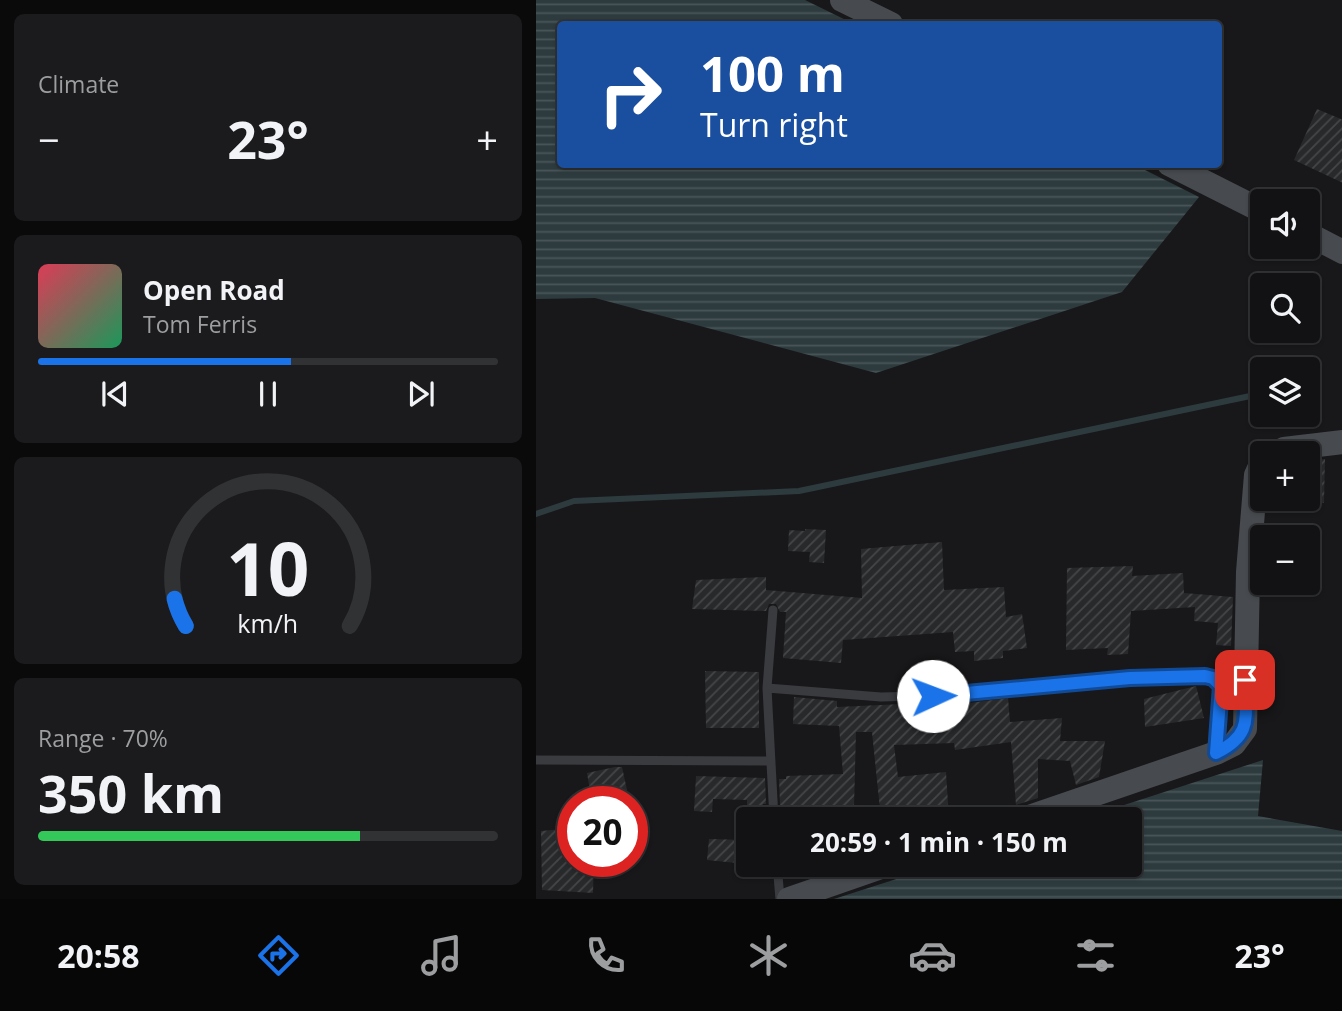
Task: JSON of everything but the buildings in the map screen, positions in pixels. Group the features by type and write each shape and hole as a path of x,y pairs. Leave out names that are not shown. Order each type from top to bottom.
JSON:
{"street":[{"path":"842,0 885,21"},
{"path":"1177,168 1250,205"},
{"path":"1320,240 1343,252"},
{"path":"1320,445 1343,442"},
{"path":"1058,807 1216,753 1234,744 1245,729 1248,572 1253,511"},
{"path":"789,899 852,877"}],"lane":[{"path":"773,610 767,688 774,807"},
{"path":"767,688 881,697 959,695 1130,678 1205,676 1213,678 1221,686 1216,753"},
{"path":"536,760 771,761"},
{"path":"778,877 780,899"}],"shaded area":[{"path":"536,0 805,0 848,21 557,21 557,168 1141,168 1199,197 1122,292 876,373 595,298 536,299"},
{"path":"1263,760 1258,816 1342,831 1342,899 834,899 903,877 1142,877 1142,807 1118,807"}],"waterway":[{"path":"536,514 574,501 799,491 1250,396"}],"route":[{"path":"933,696 1130,678 1205,676 1213,678 1221,686 1216,753 1234,744 1245,729 1245,680"}]}
